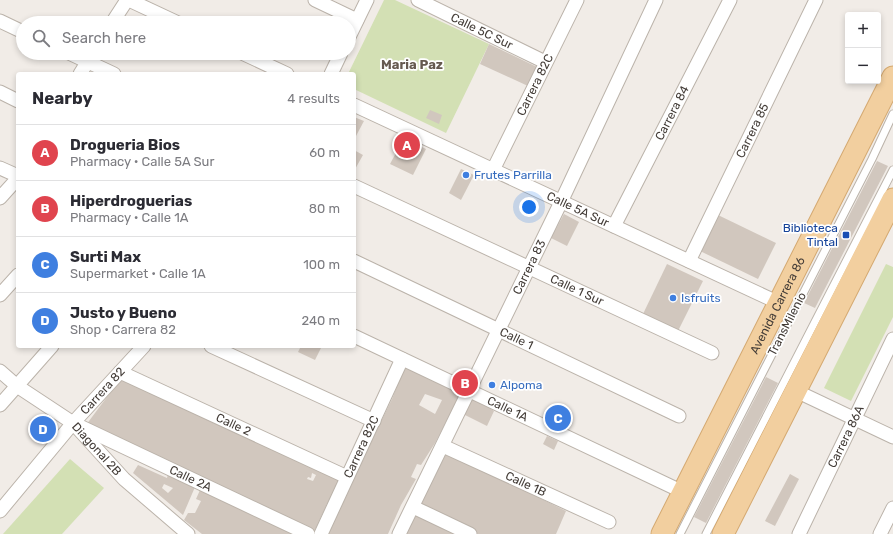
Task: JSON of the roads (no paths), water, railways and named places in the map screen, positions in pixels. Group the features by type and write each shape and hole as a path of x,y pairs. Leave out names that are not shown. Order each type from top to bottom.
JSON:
{"main road":[{"name":"Avenida Carrera 86","path":"662,534 893,77"},
{"path":"723,534 893,199"}],"street":[{"path":"117,16 128,0 163,16"},
{"path":"315,0 349,16"},
{"path":"357,20 367,0"},
{"name":"Calle 5C Sur","path":"418,0 545,62"},
{"name":"Carrera 82C","path":"493,170 545,62 577,0"},
{"name":"Carrera 83","path":"400,534 561,202 656,0"},
{"name":"Carrera 84","path":"614,226 730,0"},
{"name":"Carrera 85","path":"688,261 816,0"},
{"path":"0,21 16,29"},
{"path":"81,72 88,60"},
{"path":"94,60 111,72"},
{"path":"257,60 283,72"},
{"path":"332,72 338,60"},
{"path":"0,92 16,100"},
{"name":"Calle 5A Sur","path":"356,106 779,303"},
{"path":"0,168 16,176"},
{"path":"0,198 16,179"},
{"name":"Calle 1 Sur","path":"356,187 712,353"},
{"name":"Calle 1","path":"356,262 679,416"},
{"path":"0,295 16,276"},
{"name":"Calle 1A","path":"356,337 683,492"},
{"name":"Carrera 86A","path":"799,534 893,339"},
{"path":"0,405 50,348"},
{"name":"Carrera 82","path":"0,511 73,423 142,348"},
{"path":"215,348 374,421"},
{"name":"Carrera 82C","path":"321,534 402,359"},
{"name":"Diagonal 2B","path":"0,371 17,386 73,423 124,479 188,534"},
{"name":"Calle 2","path":"120,372 348,477"},
{"path":"796,391 893,437"},
{"name":"Calle 2A","path":"73,423 308,534"},
{"name":"Calle 1B","path":"443,446 609,522"},
{"path":"413,507 470,534"},
{"path":"880,534 893,508"}],"lane":[{"name":"TransMilenio","path":"680,534 872,159 893,114"},
{"name":"TransMilenio","path":"706,534 893,170"}],"place":[{"name":"Drogueria Bios","path":"407,145"},
{"name":"Frutes Parrilla","path":"466,175"},
{"name":"Biblioteca Tintal","path":"846,235"},
{"name":"Isfruits","path":"673,298"},
{"name":"Hiperdroguerias","path":"465,383"},
{"name":"Alpoma","path":"492,385"},
{"name":"Surti Max","path":"558,418"},
{"name":"Justo y Bueno","path":"43,429"}],"district":[{"name":"Maria Paz","path":"412,64"}]}
